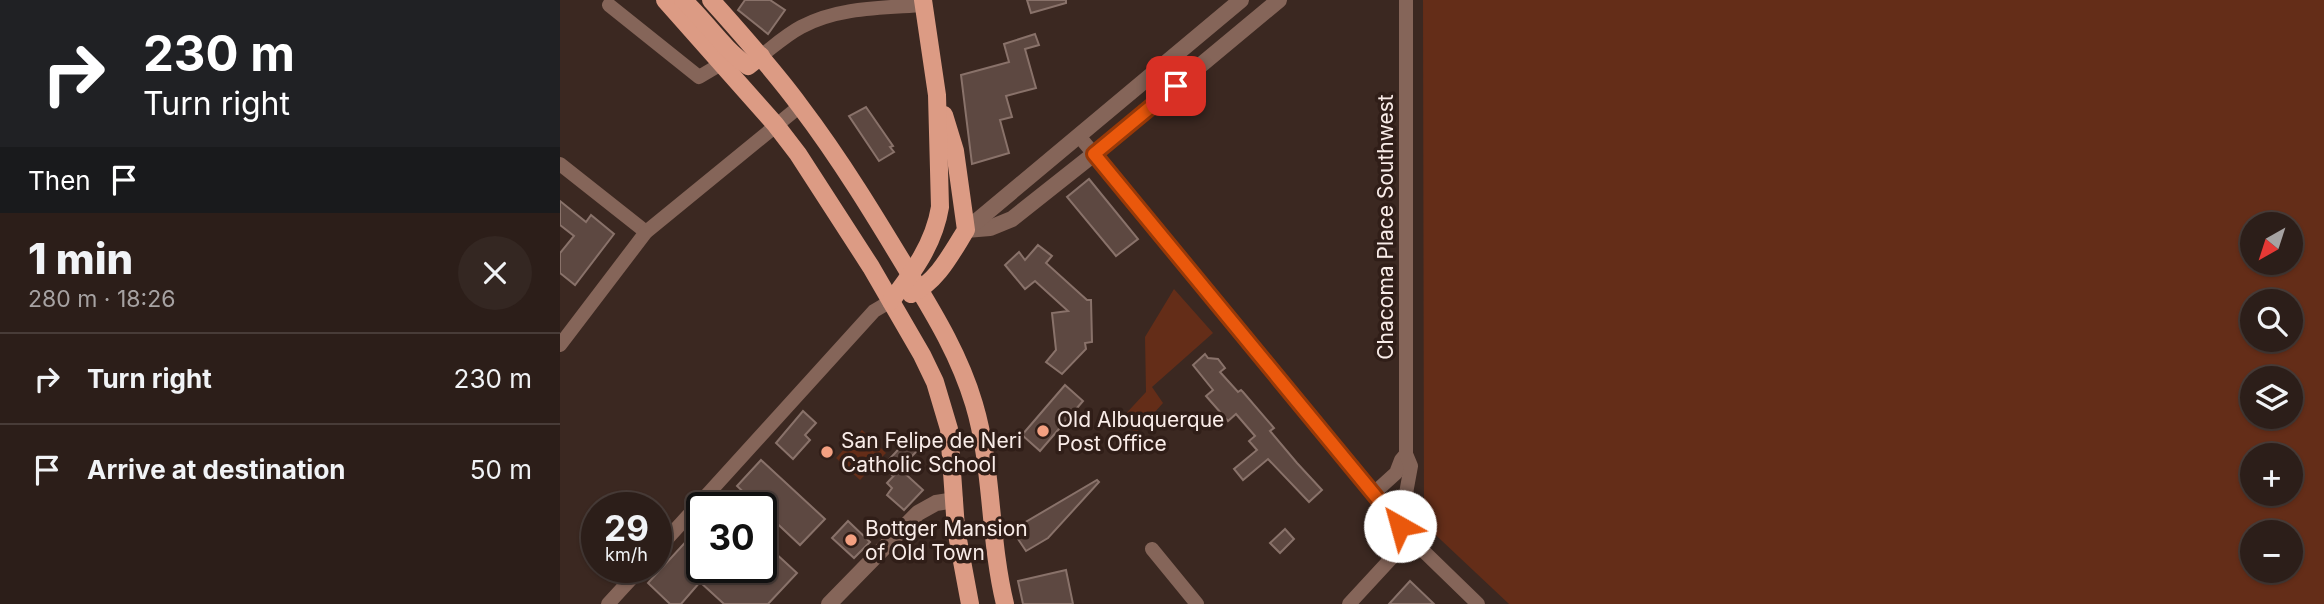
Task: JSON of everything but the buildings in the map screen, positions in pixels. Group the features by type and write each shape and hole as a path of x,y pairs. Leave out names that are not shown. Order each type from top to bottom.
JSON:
{"main road":[{"path":"666,0 775,124 822,190 922,355 943,406 948,429 959,554 970,604"},
{"path":"682,0 699,15 737,59 748,66 761,56"},
{"path":"711,0 761,56 800,106 856,186 957,358 975,406 981,433 1005,604"},
{"path":"915,283 940,207 937,95 923,2"},
{"path":"891,301 915,283 939,271 966,230 955,151 937,95"}],"street":[{"path":"966,230 1241,0"},
{"path":"966,230 990,228 1012,219 1279,0"},
{"name":"Chacoma Place Southwest","path":"1400,526 1411,466 1406,454 1406,0"},
{"path":"761,56 788,34 819,19 842,12 923,2"},
{"path":"609,5 699,77 721,64"},
{"path":"560,345 646,232 800,106"},
{"path":"1079,136 1410,538 1478,604"},
{"path":"560,164 646,232"},
{"path":"672,533 874,311 891,301"},
{"path":"1374,493 1396,473 1406,454"},
{"path":"829,604 918,513 936,503 955,500"},
{"path":"1349,604 1410,538"},
{"path":"1152,550 1197,604"},
{"path":"608,604 627,583"}],"shaded area":[{"path":"1423,0 2324,0 2324,604 1509,604 1424,524"},
{"path":"1174,289 1213,333 1152,387 1163,403 1136,433 1121,419 1146,392 1145,337"},
{"path":"862,430 886,453 860,480 836,458"}],"place":[{"name":"Old Albuquerque Post Office","path":"1043,431"},
{"name":"San Felipe de Neri Catholic School","path":"827,452"},
{"name":"Bottger Mansion of Old Town","path":"851,540"}],"route":[{"path":"1176,86 1094,154 1400,526"}]}
